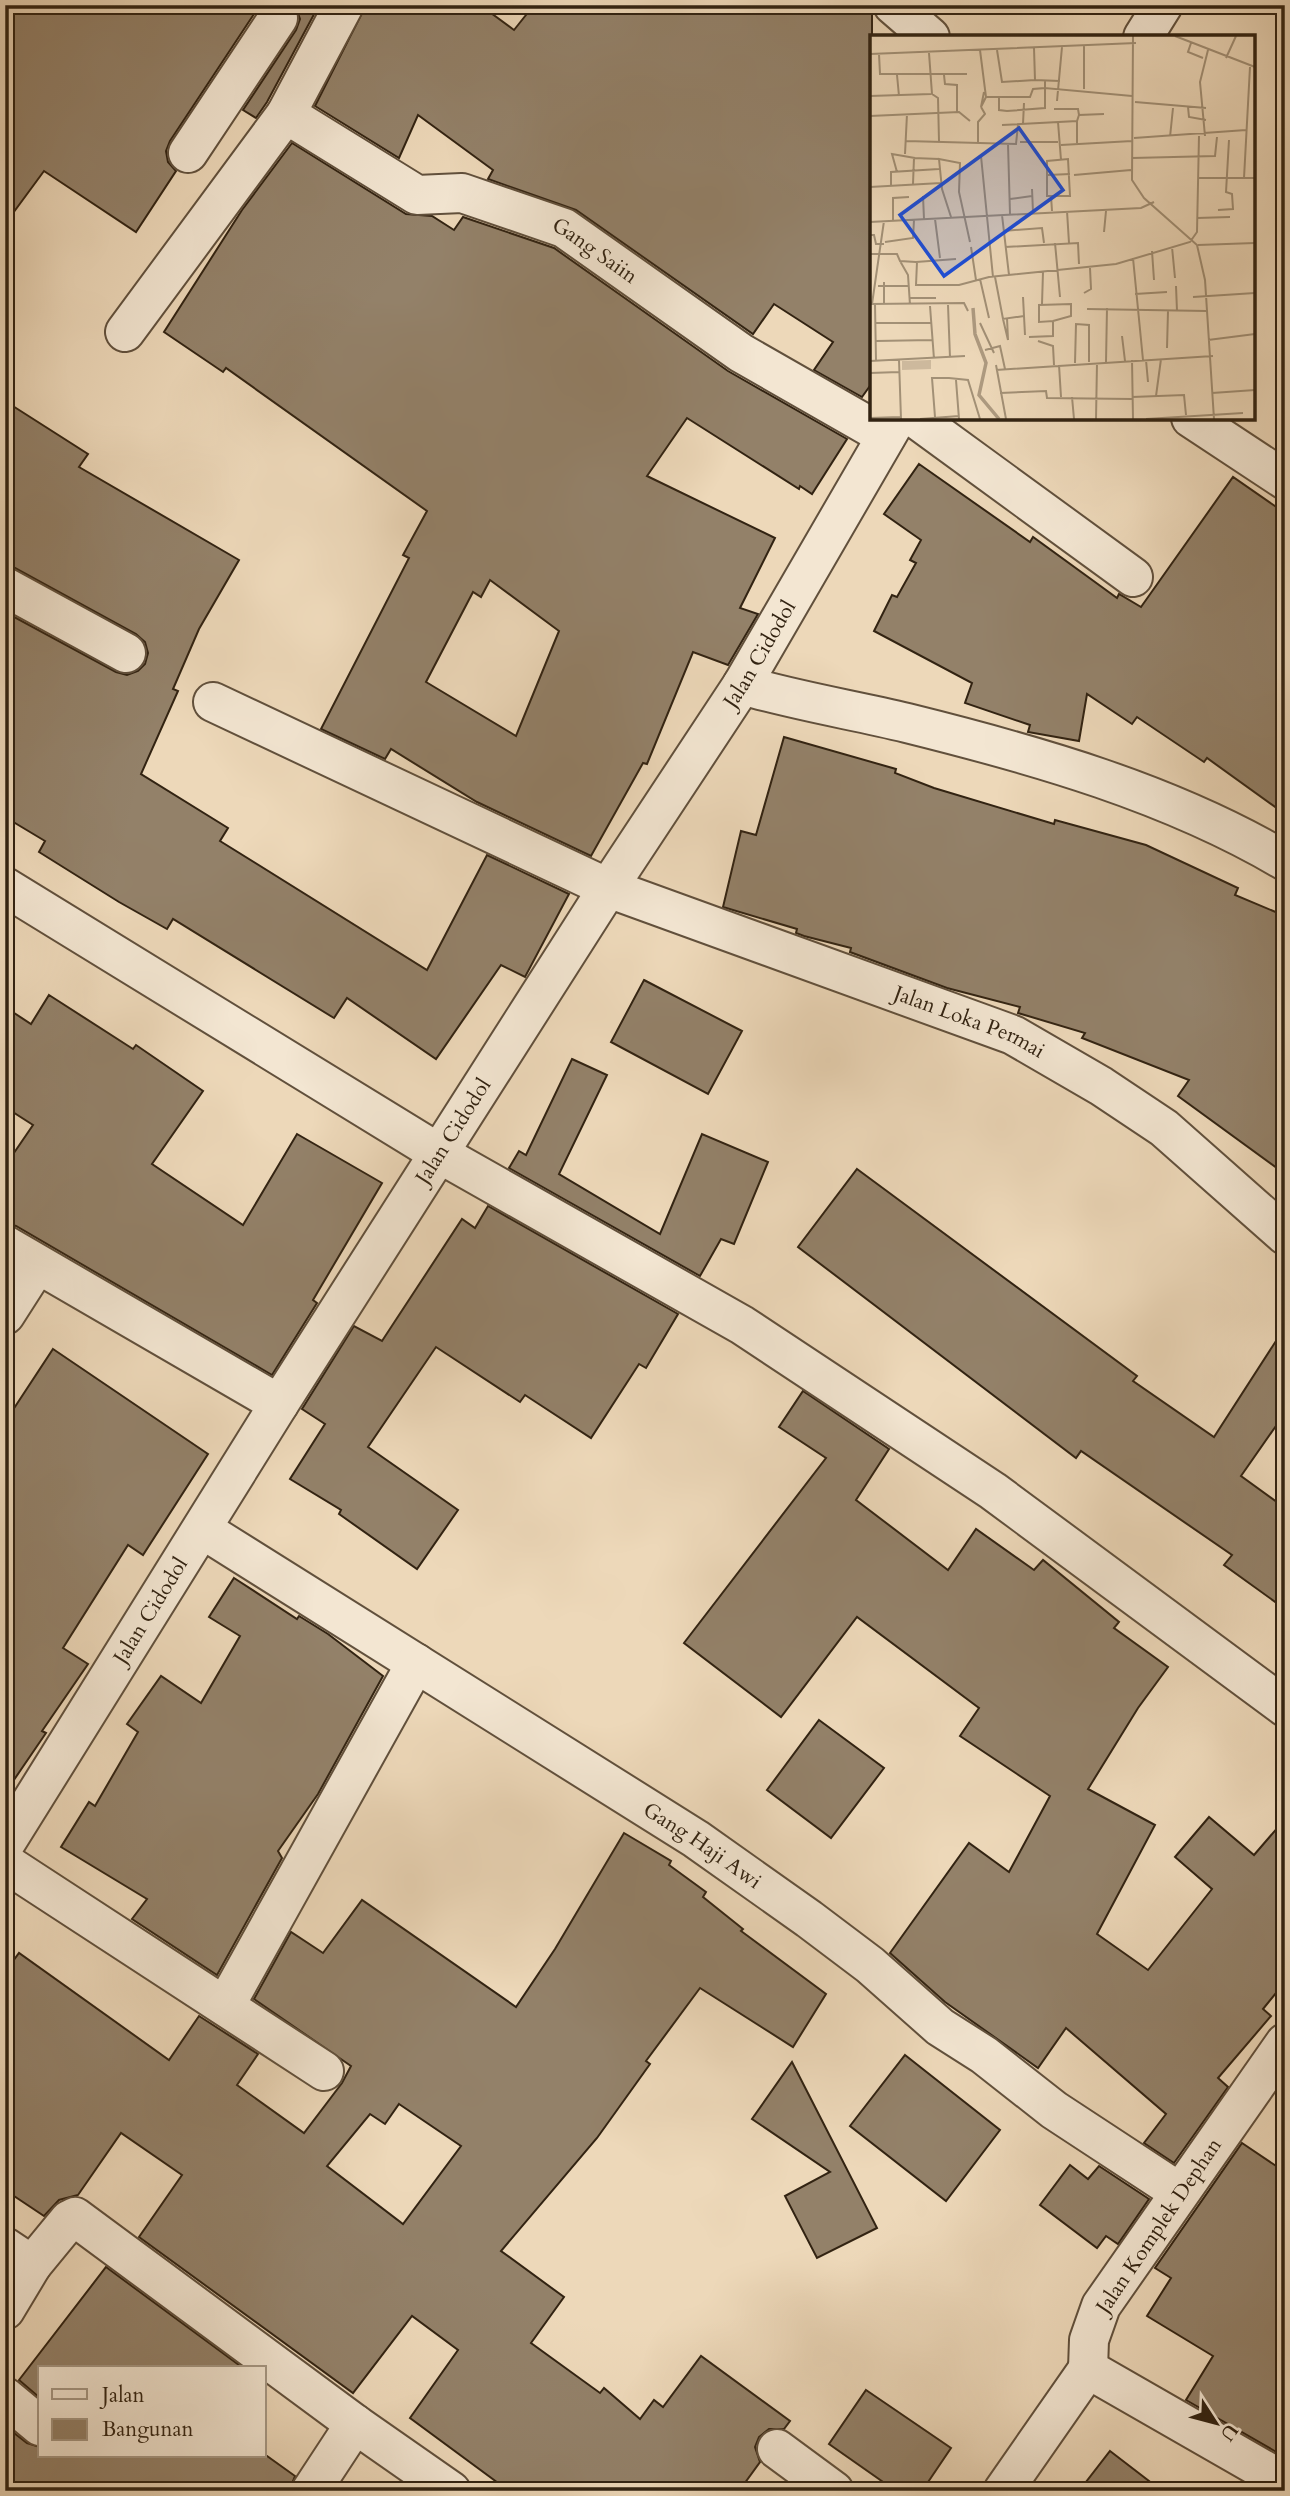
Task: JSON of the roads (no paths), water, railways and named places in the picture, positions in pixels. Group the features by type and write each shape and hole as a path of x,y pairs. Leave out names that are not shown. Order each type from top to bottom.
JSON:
{"street":[{"path":"893,5 928,35"},
{"path":"1144,35 1163,5"},
{"path":"125,332 286,114 337,21 269,12 188,153"},
{"name":"Gang Saiin","path":"286,114 417,195 462,193 564,228 741,353 870,411"},
{"path":"1194,420 1285,480"},
{"name":"Gang Saiin","path":"899,424 1133,577"},
{"name":"Jalan Cidodol","path":"5,1844 279,1405 608,888 744,680 778,619 899,424"},
{"path":"5,587 126,653"},
{"path":"744,680 1060,766 1116,785 1222,828 1285,862"},
{"name":"Jalan Loka Permai","path":"213,702 608,888 1013,1035 1101,1086 1164,1128 1285,1235"},
{"path":"5,887 440,1154 742,1325 993,1491 1285,1707"},
{"path":"5,1315 21,1255 279,1405"},
{"name":"Gang Haji Awi","path":"202,1529 696,1839 870,1965 940,2027 984,2055 1054,2110 1179,2192"},
{"path":"225,2006 415,1663"},
{"path":"5,1863 324,2071"},
{"name":"Jalan Komplek Dephan","path":"1088,2370 1089,2340 1101,2306 1285,2043"},
{"path":"5,2310 19,2256 75,2217 355,2424 451,2491"},
{"path":"1003,2491 1088,2370 1285,2482"},
{"path":"5,2397 38,2424"},
{"path":"311,2491 355,2424"},
{"path":"777,2449 834,2491"}]}
